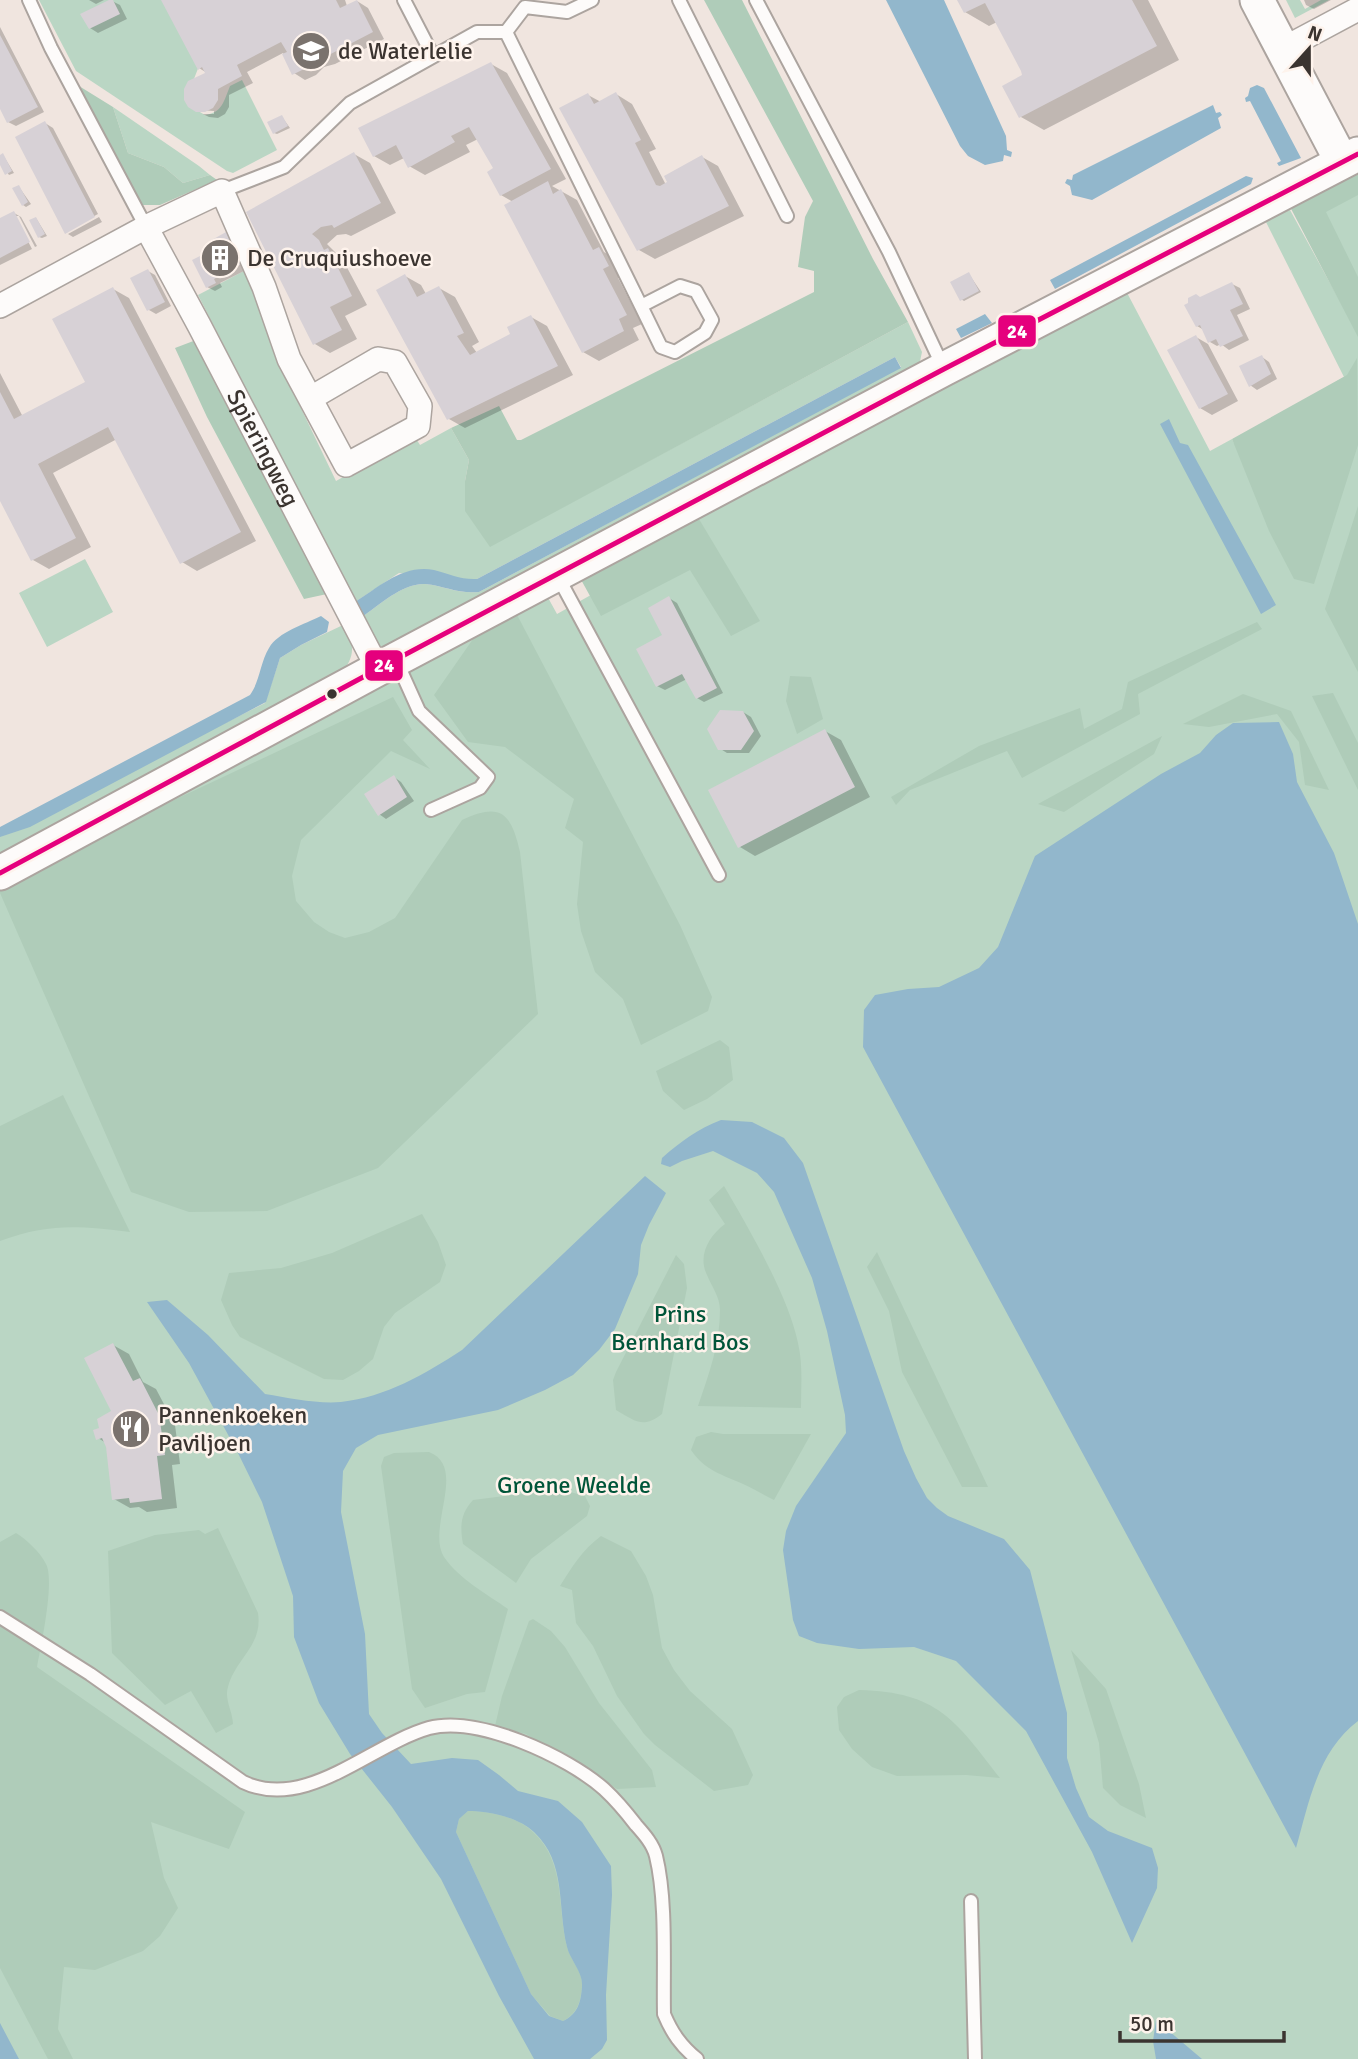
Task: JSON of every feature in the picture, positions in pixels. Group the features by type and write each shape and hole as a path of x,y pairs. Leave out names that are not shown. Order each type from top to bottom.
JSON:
{"street":[{"path":"0,873 387,664 1350,158 1283,49 1257,0"},
{"path":"1283,49 1358,9"},
{"path":"0,306 146,227 222,191 264,287 289,359 346,465 418,426 420,406 394,362 378,359 311,398"},
{"name":"Spieringweg","path":"146,227 387,664"}],"lane":[{"name":"Spieringweg","path":"29,0 146,227"},
{"path":"404,0 433,56"},
{"path":"506,32 525,4 567,12 592,0"},
{"path":"679,0 787,216"},
{"path":"756,0 889,252 944,369"},
{"path":"222,191 284,167 350,103 433,56 477,32 506,32"},
{"path":"506,32 641,306 662,347 675,352 705,333 712,320 696,291 680,286 641,306"},
{"path":"556,575 719,875"},
{"path":"387,664 419,711 488,777 480,788 431,810"},
{"path":"0,1617 90,1674 243,1782 256,1788 298,1788 319,1782 394,1742 430,1728 453,1725 478,1727 523,1743 571,1767 602,1788 621,1806 649,1840 656,1854 661,1889 664,2014 671,2031 683,2048 697,2059"},
{"path":"971,1901 975,2059"}],"green space":[{"path":"39,0 166,0 199,66 190,89 193,108 205,115 215,112 222,105 230,86 242,80 277,150 233,173 227,171 76,71"},
{"path":"704,0 742,0 873,259 908,322 490,547 465,511 465,481 469,460 451,428 499,406 517,440 521,440 814,292 814,271 798,267 805,217 813,201"},
{"path":"1286,0 1300,0 1305,9 1321,0 1329,0 1295,18"},
{"path":"79,86 113,107 128,153 164,167 183,183 210,175 217,180 160,205 140,205"},
{"path":"113,107 210,175 183,183 164,167 128,153"},
{"path":"1358,165 1358,195 1326,212 1358,277 1358,337 1287,201"},
{"path":"1358,170 1358,324 1292,204"},
{"name":"Groene Weelde","path":"1290,210 1358,334 1358,2059 0,2059 0,890 546,594 557,614 705,531 696,514 1124,287 1210,451 1232,439 1234,443 1344,377 1265,220"},
{"path":"246,270 272,348 336,481 415,437 420,445 451,428 469,460 465,481 490,546 908,322 922,352 919,366 397,649 378,646 362,617 400,591 425,584 464,592 479,592 901,367 895,357 477,579 399,573 355,602 198,295"},
{"path":"196,340 327,594 304,599 207,417 175,348"},
{"path":"1357,358 1358,445 1314,584 1294,579 1269,531 1232,439 1347,375"},
{"path":"1358,506 1358,672 1325,609"},
{"path":"696,514 760,621 731,636 690,570 601,616 579,576"},
{"path":"85,559 113,612 47,647 19,593"},
{"path":"515,611 680,925 712,997 708,1011 641,1045 623,999 595,972 581,931 577,904 583,842 565,828 574,799 505,747 468,742 434,695 480,629"},
{"path":"1257,622 1262,629 1138,694 1140,714 1022,778 1007,751 910,790 896,805 891,797 979,746 1080,708 1084,729 1122,709 1128,682"},
{"path":"343,625 350,638 352,651 349,663 340,675 0,856 0,836 265,703 280,658"},
{"path":"790,676 811,677 823,719 797,734 786,701"},
{"path":"1333,693 1358,743 1358,790 1312,696"},
{"path":"1243,694 1291,711 1329,790 1305,785 1299,742 1277,714 1209,727 1183,724"},
{"path":"393,697 412,730 403,740 430,769 391,751 301,840 292,876 296,901 314,922 329,932 345,938 369,932 395,918 462,820 486,812 502,815 513,828 520,852 538,1014 378,1168 267,1211 189,1212 131,1192 0,893 0,885 53,857"},
{"path":"1162,736 1154,754 1064,812 1038,804"},
{"path":"720,1040 729,1047 733,1080 707,1099 684,1110 663,1091 656,1071"},
{"path":"63,1095 130,1232 64,1227 34,1231 0,1241 0,1126"},
{"path":"724,1186 767,1263 793,1324 801,1359 801,1408 698,1406 713,1359 720,1323 719,1301 703,1260 710,1240 725,1224 709,1200"},
{"path":"422,1214 438,1242 446,1265 440,1282 395,1313 384,1327 373,1359 359,1371 343,1380 324,1379 240,1337 232,1325 221,1300 229,1273 281,1268 332,1253"},
{"path":"877,1252 988,1487 962,1487 902,1372 889,1311 867,1267"},
{"path":"676,1255 684,1264 687,1288 662,1414 655,1419 639,1422 616,1410 613,1380"},
{"path":"711,1432 811,1434 774,1500 714,1471 696,1457 691,1450 696,1437"},
{"path":"429,1452 440,1460 445,1471 440,1530 440,1545 444,1557 465,1579 508,1609 485,1692 467,1694 425,1708 412,1689 381,1466 384,1457 394,1453"},
{"path":"559,1489 585,1496 590,1506 587,1516 531,1559 516,1583 463,1544 462,1521 473,1500"},
{"path":"218,1528 258,1613 258,1625 253,1644 236,1668 228,1687 227,1696 233,1724 216,1733 191,1691 165,1705 112,1653 108,1551 155,1535 199,1530 205,1534"},
{"path":"16,1533 40,1555 48,1572 46,1614 37,1667 245,1812 229,1849 151,1822 164,1878 178,1908 160,1936 143,1951 95,1970 64,1967 58,2029 73,2059 48,2059 0,1968 0,1542"},
{"path":"601,1536 631,1551 646,1576 653,1595 662,1648 690,1691 732,1729 753,1775 748,1785 714,1791 655,1745 617,1696 593,1646 576,1623 572,1590 560,1586 583,1553"},
{"path":"533,1619 551,1631 565,1647 599,1703 652,1770 656,1787 617,1789 526,1734 495,1726 502,1696 529,1621"},
{"path":"1071,1650 1106,1689 1139,1784 1146,1818 1120,1805 1103,1788 1099,1743"},
{"path":"859,1690 908,1696 926,1703 956,1725 1000,1778 966,1775 897,1776 872,1767 852,1749 839,1730 837,1707 844,1697"},
{"path":"468,1811 485,1812 519,1822 544,1844 551,1857 559,1886 567,1947 582,1981 577,2007 572,2015 563,2021 550,2016 531,1994 456,1832 459,1819"}],"water":[{"path":"886,0 944,0 1006,136 1007,150 1012,152 1011,157 1004,155 1003,161 985,165 968,156 960,146"},
{"path":"1257,85 1264,88 1301,158 1279,166 1277,163 1281,161 1250,101 1246,102 1250,88"},
{"path":"1213,105 1216,113 1220,112 1222,115 1218,118 1221,128 1092,200 1072,195 1070,186 1065,183 1067,179 1072,180 1073,175"},
{"path":"1246,176 1253,178 1251,184 1055,289 1050,280"},
{"path":"985,314 992,323 961,338 956,329"},
{"path":"895,357 901,368 479,592 417,585 392,596 362,617 355,602 402,573 423,569 477,579"},
{"path":"1169,419 1180,443 1188,445 1276,605 1261,614 1160,424"},
{"path":"321,616 329,622 327,632 280,658 266,702 30,827 0,837 0,827 250,695 273,642 285,633"},
{"path":"1279,722 1293,754 1297,782 1334,853 1358,924 1358,1721 1344,1733 1324,1762 1296,1848 863,1047 864,1010 875,995 939,987 979,968 998,947 1035,856 1161,774 1200,753 1216,735 1233,723"},
{"path":"721,1120 752,1122 784,1138 803,1163 904,1451 927,1498 948,1516 1004,1539 1030,1570 1067,1713 1067,1758 1076,1788 1089,1817 1108,1831 1152,1848 1158,1868 1157,1888 1132,1943 1092,1852 1026,1731 956,1661 914,1647 859,1649 817,1643 799,1636 793,1620 783,1550 786,1531 796,1506 846,1433 845,1415 827,1331 812,1278 774,1192 757,1173 713,1151 670,1167 661,1164 662,1158 683,1141"},
{"path":"645,1176 666,1193 641,1245 638,1274 615,1329 599,1350 573,1375 498,1410 378,1435 356,1448 343,1471 341,1512 365,1634 369,1714 382,1733 411,1764 452,1758 478,1760 518,1791 558,1801 582,1822 611,1866 607,2040 602,2049 590,2059 534,2059 499,1996 441,1879 392,1807 350,1754 319,1703 294,1637 293,1596 262,1502 189,1363 147,1302 167,1300 208,1335 265,1394 293,1399 341,1402 374,1395 419,1376 462,1350","holes":["468,1811 520,1822 534,1832 552,1857 559,1886 567,1947 582,1981 578,2007 563,2021 549,2016 531,1994 456,1832 459,1819"]},
{"path":"1156,2020 1202,2059 1156,2059 1153,2041"},
{"path":"0,2023 19,2059 0,2059"}],"building":[{"path":"113,0 120,14 89,29 80,14"},
{"path":"161,0 336,0 340,8 357,0 373,32 312,61 292,75 282,54 287,52 281,42 237,65 242,76 218,89 218,100 213,108 196,112 188,107 184,100 184,89 188,81 205,73 202,67 198,70"},
{"path":"957,0 1132,0 1157,46 1019,118 1002,86 1022,75 1021,71 985,3 964,13"},
{"path":"0,35 38,107 7,123 0,109"},
{"path":"491,62 551,169 500,196 487,172 493,168 469,127 451,136 455,142 408,168 396,145 373,157 358,128"},
{"path":"616,92 641,140 635,143 656,185 667,182 664,176 702,155 729,206 637,251 559,108 588,93 594,104"},
{"path":"282,115 288,126 273,134 267,122"},
{"path":"45,121 95,217 65,234 15,137"},
{"path":"354,152 381,203 334,228 332,225 321,227 312,234 324,250 328,248 352,296 330,307 342,330 313,345 246,212"},
{"path":"3,153 12,171 5,175 0,165 0,155"},
{"path":"548,181 553,194 561,189 593,250 599,247 609,266 603,269 627,315 619,319 624,331 582,353 504,205"},
{"path":"19,185 28,202 22,206 12,188"},
{"path":"14,211 30,242 0,258 0,218"},
{"path":"36,217 45,234 38,238 29,220"},
{"name":"De Cruquiushoeve","path":"226,232 238,255 245,262 214,279 216,283 206,288 192,260 214,249 210,241"},
{"path":"148,269 165,302 147,311 130,278"},
{"path":"969,272 979,291 960,301 950,282"},
{"path":"405,274 417,297 439,286 464,333 457,336 470,355 510,334 507,327 531,315 558,366 447,420 376,290"},
{"path":"1232,282 1243,304 1230,310 1243,336 1220,347 1216,339 1208,343 1200,325 1196,327 1184,305 1188,303 1188,298 1196,294 1200,297"},
{"path":"113,287 241,532 180,564 108,427 38,464 76,538 31,561 0,501 0,392 14,419 85,382 52,319"},
{"path":"1196,335 1228,394 1199,409 1167,350"},
{"path":"1262,355 1271,374 1249,387 1239,366"},
{"path":"669,596 717,688 696,699 682,674 656,687 636,649 662,635 648,608"},
{"path":"720,710 743,711 754,731 741,750 718,750 707,729"},
{"path":"825,729 855,787 738,848 708,790"},
{"path":"394,775 407,797 378,816 364,794"},
{"path":"113,1343 133,1381 140,1378 159,1415 165,1455 157,1456 162,1499 130,1503 129,1498 112,1500 106,1447 102,1438 96,1440 93,1430 99,1428 97,1419 111,1411 84,1358"}],"transit line":[{"name":"24","path":"0,873 944,369 1358,154"}],"place":[{"name":"de Waterlelie","path":"311,51"},
{"name":"De Cruquiushoeve","path":"220,258"},
{"name":"Pannenkoeken Paviljoen","path":"131,1429"}],"park label":[{"name":"Prins Bernhard Bos","path":"680,1328"}]}
